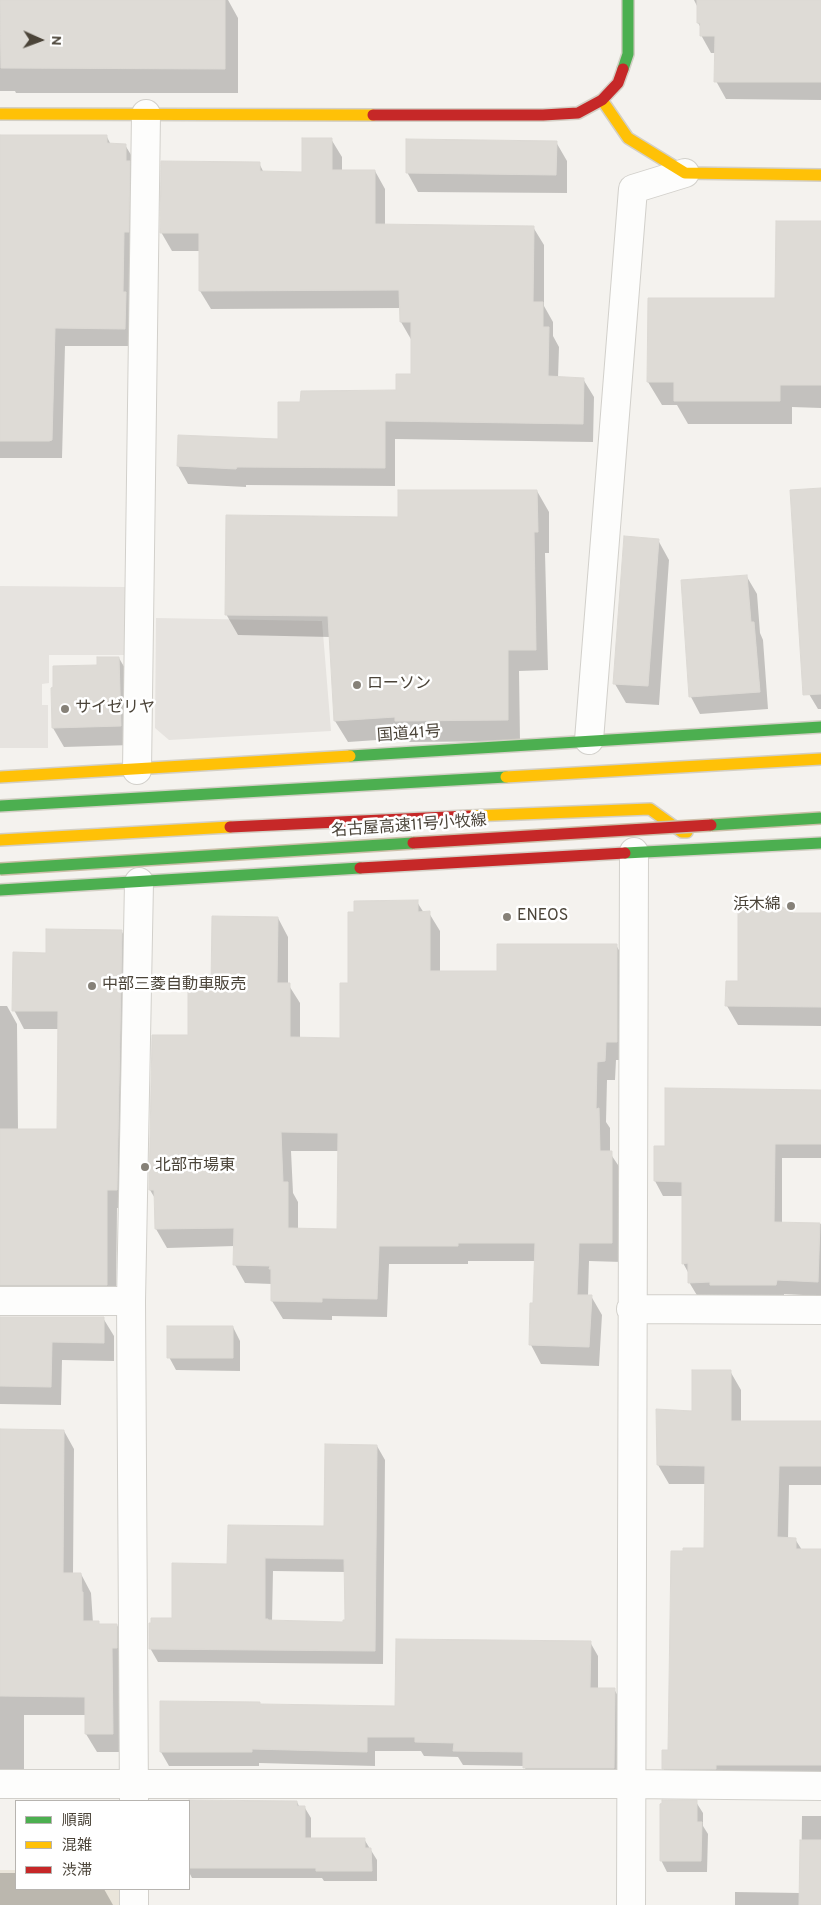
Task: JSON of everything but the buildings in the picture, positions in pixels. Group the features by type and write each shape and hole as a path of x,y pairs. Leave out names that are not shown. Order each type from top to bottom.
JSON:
{"main road":[{"path":"0,114 543,115 578,113 602,100 618,83 628,54 628,0"},
{"path":"602,100 628,138 685,173 821,175"},
{"name":"国道41号","path":"0,777 821,727"},
{"path":"0,806 821,759"},
{"path":"0,840 382,819 650,809 682,832 821,824"},
{"name":"名古屋高速11号小牧線","path":"0,869 821,818"},
{"path":"0,890 634,852 821,843"}],"street":[{"path":"138,770 146,114"},
{"path":"588,740 632,188 685,173"},
{"path":"631,1905 634,852"},
{"path":"134,1793 131,1301 139,882"},
{"path":"0,1301 131,1301"},
{"path":"632,1309 821,1310"},
{"path":"0,1784 134,1793 631,1784 821,1786"},
{"path":"134,1890 134,1905"}],"shaded area":[{"path":"0,586 125,587 125,655 49,655 49,683 42,684 42,705 48,705 48,748 0,748"},
{"path":"156,618 322,621 331,731 169,740 155,728"},
{"path":"0,1870 15,1870 15,1890 120,1890 120,1905 0,1905"}],"traffic: fast":[{"path":"623,69 628,54 628,0"},
{"path":"350,756 821,727"},
{"path":"0,806 506,777"},
{"path":"711,825 821,818"},
{"path":"0,869 413,843"},
{"path":"625,853 821,843"},
{"path":"0,890 360,868"}],"traffic: slow":[{"path":"602,100 628,138 685,173 821,175"},
{"path":"0,114 373,115"},
{"path":"0,777 350,756"},
{"path":"506,777 821,759"},
{"path":"469,816 650,809 682,832 687,832"},
{"path":"0,840 230,827"}],"traffic: jam":[{"path":"373,115 543,115 578,113 602,100 618,83 623,69"},
{"path":"230,827 469,816"},
{"path":"413,843 711,825"},
{"path":"360,868 625,853"}],"place":[{"name":"ローソン","path":"357,685"},
{"name":"サイゼリヤ","path":"65,709"},
{"name":"浜木綿","path":"791,906"},
{"name":"ENEOS","path":"507,917"},
{"name":"中部三菱自動車販売","path":"92,986"},
{"name":"北部市場東","path":"145,1167"}]}
